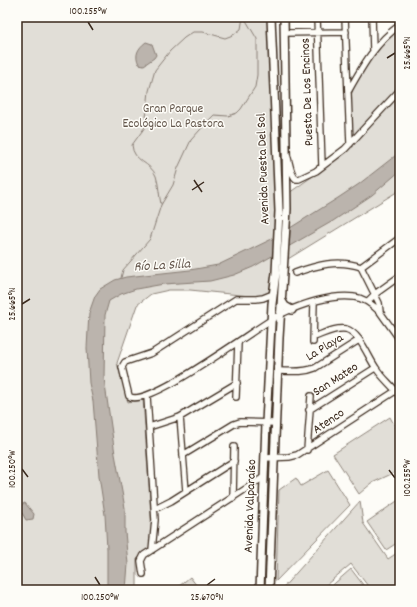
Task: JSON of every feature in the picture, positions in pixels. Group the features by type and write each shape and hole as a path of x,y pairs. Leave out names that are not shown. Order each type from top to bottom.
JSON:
{"main road":[{"name":"Avenida Puesta Del Sol","path":"271,17 282,300 278,371"},
{"name":"Avenida Puesta Del Sol","path":"272,320 273,294 280,273 287,209 284,17"},
{"path":"272,29 279,25 284,30"},
{"path":"273,49 280,51 284,50"},
{"path":"282,300 285,306 292,310"},
{"name":"Avenida Valparaíso","path":"260,590 266,423 272,320"},
{"name":"Avenida Valparaíso","path":"269,590 278,371"}],"street":[{"name":"Puesta De Los Encinos","path":"317,17 322,166"},
{"path":"345,17 350,144"},
{"path":"372,17 373,50"},
{"path":"348,91 373,50 400,26 399,17"},
{"path":"284,30 346,32"},
{"path":"286,154 290,162 292,176 296,179 305,176 322,166 350,144 400,90"},
{"path":"361,267 400,238"},
{"path":"295,273 319,265 340,262 361,267 380,305 380,312"},
{"path":"368,301 375,294 400,276"},
{"path":"273,294 256,299 236,299 159,349 145,356 127,360 122,367 129,396 131,398 147,396 179,380 281,314 328,297 356,297 368,301 380,312 400,340"},
{"path":"314,302 313,340 335,330 343,329 351,331 359,340 375,368 398,390"},
{"path":"394,331 400,327"},
{"name":"La Playa","path":"278,371 309,371 359,340"},
{"path":"236,397 238,342"},
{"name":"San Mateo","path":"309,410 375,368"},
{"path":"149,427 180,417 237,383"},
{"name":"Atenco","path":"265,458 293,456 307,450 398,390"},
{"path":"147,396 155,509 155,530 152,550"},
{"path":"307,450 310,396"},
{"path":"180,417 186,491"},
{"path":"183,455 234,424 240,422 275,423"},
{"path":"233,498 234,447"},
{"path":"155,509 172,501 234,461"},
{"path":"143,574 142,558 264,477"}],"green space":[{"name":"Gran Parque Ecológico La Pastora","path":"17,17 268,17 275,203 341,156 400,90 400,190 288,259 273,266 271,292 260,297 190,290 169,290 151,294 137,305 117,363 128,402 143,398 152,530 149,549 137,559 137,590 17,590"},
{"path":"400,29 400,84 396,91 354,136 352,136 350,100 358,76 370,58 384,42"},
{"path":"390,417 400,436 400,446 397,447 400,452 400,470 372,483 359,494 333,454"},
{"path":"271,460 267,590 262,590 267,461"},
{"path":"328,470 350,505 276,581 279,490 296,478 301,486"},
{"path":"400,499 400,541 386,550 367,522"},
{"path":"360,501 363,523 388,559 400,551 400,590 371,590 351,564 320,590 281,590"},
{"path":"351,569 367,590 327,590"},
{"path":"190,577 197,586 192,590 181,590 178,587"}],"shaded area":[{"path":"146,42 152,44 156,55 144,65 139,64 137,55 141,47"},
{"path":"400,152 400,171 372,195 333,221 253,267 234,275 210,281 164,284 136,289 121,294 109,301 105,315 104,378 115,454 125,508 125,532 128,564 126,590 107,590 105,515 99,476 93,401 89,383 87,348 89,313 95,296 100,289 115,280 126,277 190,270 218,265 274,238 359,184"},
{"path":"25,503 34,514 33,519 26,520 18,506"}],"waterway":[{"path":"161,204 158,183 154,171 135,155 132,145 145,127 149,91 155,70 170,51 193,32 203,32 225,38 233,35 241,29 243,17"},
{"name":"Río La Silla","path":"121,278 123,270 150,239 161,205 173,185 178,168 191,140 214,115 228,116 237,113 255,87 257,75 257,39 244,17"}]}
